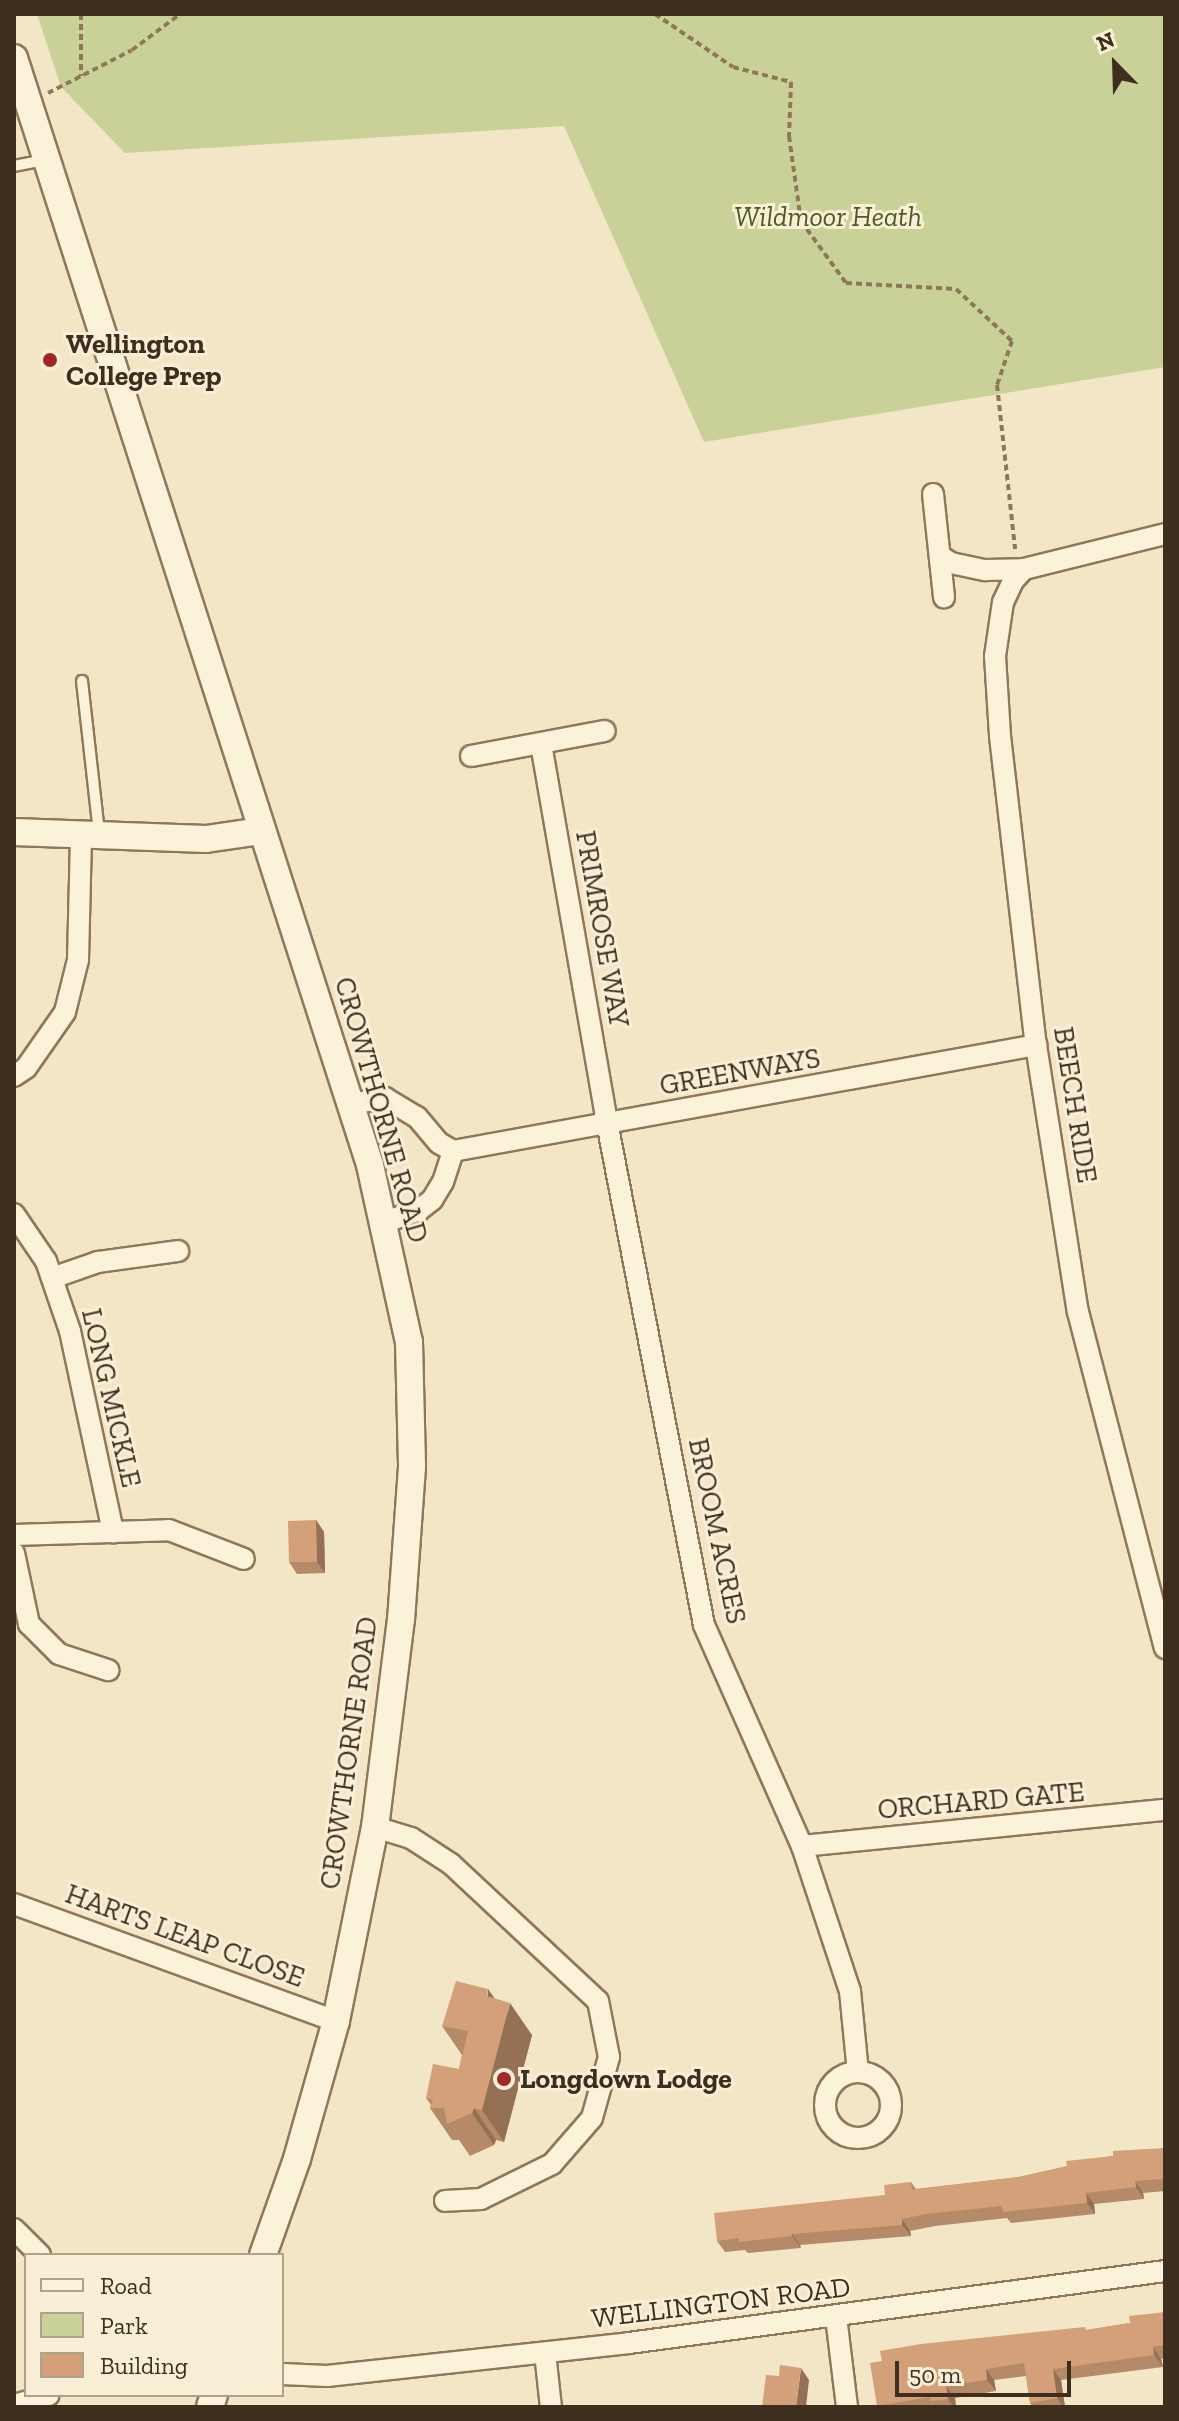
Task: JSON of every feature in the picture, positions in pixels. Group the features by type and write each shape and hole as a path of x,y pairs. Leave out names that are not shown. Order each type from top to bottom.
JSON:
{"street":[{"name":"CROWTHORNE ROAD","path":"14,58 351,1104 385,1222 409,1342 412,1467 401,1619 375,1827 336,2021 297,2159 264,2253"},
{"path":"933,494 944,597"},
{"path":"940,556 951,563 985,570 1024,569 1165,534"},
{"name":"BEECH RIDE","path":"1024,569 1013,581 1003,602 995,656 1000,736 1036,1045 1078,1312 1165,1648"},
{"path":"985,570 1003,602"},
{"path":"471,756 605,731"},
{"name":"PRIMROSE WAY","path":"541,744 609,1125"},
{"path":"14,832 206,839 261,831"},
{"path":"14,1076 26,1068 65,1012 78,960 90,835"},
{"name":"GREENWAYS","path":"453,1151 1036,1045"},
{"path":"351,1104 385,1098 417,1117 439,1143 453,1151 443,1182 432,1200 419,1210 385,1222"},
{"name":"BROOM ACRES","path":"609,1125 704,1625 802,1846 850,1991 858,2072"},
{"name":"LONG MICKLE","path":"14,1214 46,1261 70,1331 113,1532"},
{"name":"LONG MICKLE","path":"52,1278 98,1262 178,1251"},
{"name":"LONG MICKLE","path":"14,1535 169,1530 244,1559"},
{"path":"14,1553 29,1624 59,1654 108,1670"},
{"name":"ORCHARD GATE","path":"802,1846 1165,1810"},
{"path":"375,1827 411,1838 451,1864 598,2001 609,2057 592,2118 552,2164 481,2199 445,2201"},
{"name":"HARTS LEAP CLOSE","path":"14,1904 336,2021"},
{"path":"14,2229 38,2253"},
{"name":"WELLINGTON ROAD","path":"284,2374 327,2376 545,2353 836,2317 1165,2271"},
{"path":"836,2317 847,2407"},
{"path":"545,2353 551,2407"},
{"path":"14,2405 42,2397"}],"lane":[{"path":"14,166 46,160"},
{"path":"82,681 90,835"}],"path":[{"path":"81,14 81,76"},
{"path":"166,24 169,14"},
{"path":"29,105 132,50 180,14"},
{"path":"655,14 733,67 791,82 789,136 801,221 846,283 956,289 1012,341 997,385 1016,554 1024,569"}],"green space":[{"name":"Wildmoor Heath","path":"37,14 1165,14 1165,367 704,442 564,126 125,153 61,87"}],"building":[{"path":"316,1520 317,1562 289,1562 288,1521"},
{"path":"456,1981 488,1989 487,1996 510,2003 482,2110 474,2108 472,2113 447,2124 444,2108 430,2108 433,2100 426,2098 433,2064 459,2069 468,2031 442,2026"},
{"path":"1165,2148 1165,2179 1135,2181 1136,2187 1086,2193 1087,2203 1003,2212 1002,2206 926,2214 902,2219 902,2225 792,2234 739,2242 739,2238 717,2241 714,2213 885,2195 884,2185 911,2182 912,2190 1019,2177 1067,2166 1066,2161 1113,2156 1113,2151"},
{"path":"1165,2312 1165,2345 1153,2347 1154,2355 1053,2369 1057,2398 1030,2403 1024,2363 986,2369 987,2380 946,2386 948,2399 931,2401 930,2397 877,2406 870,2363 882,2361 880,2351 1085,2327 1086,2330 1130,2323 1129,2316"},
{"path":"780,2365 801,2368 796,2407 762,2407 766,2375 779,2376"}],"place":[{"name":"Wellington College Prep","path":"50,360"},
{"name":"Longdown Lodge","path":"504,2079"}]}
